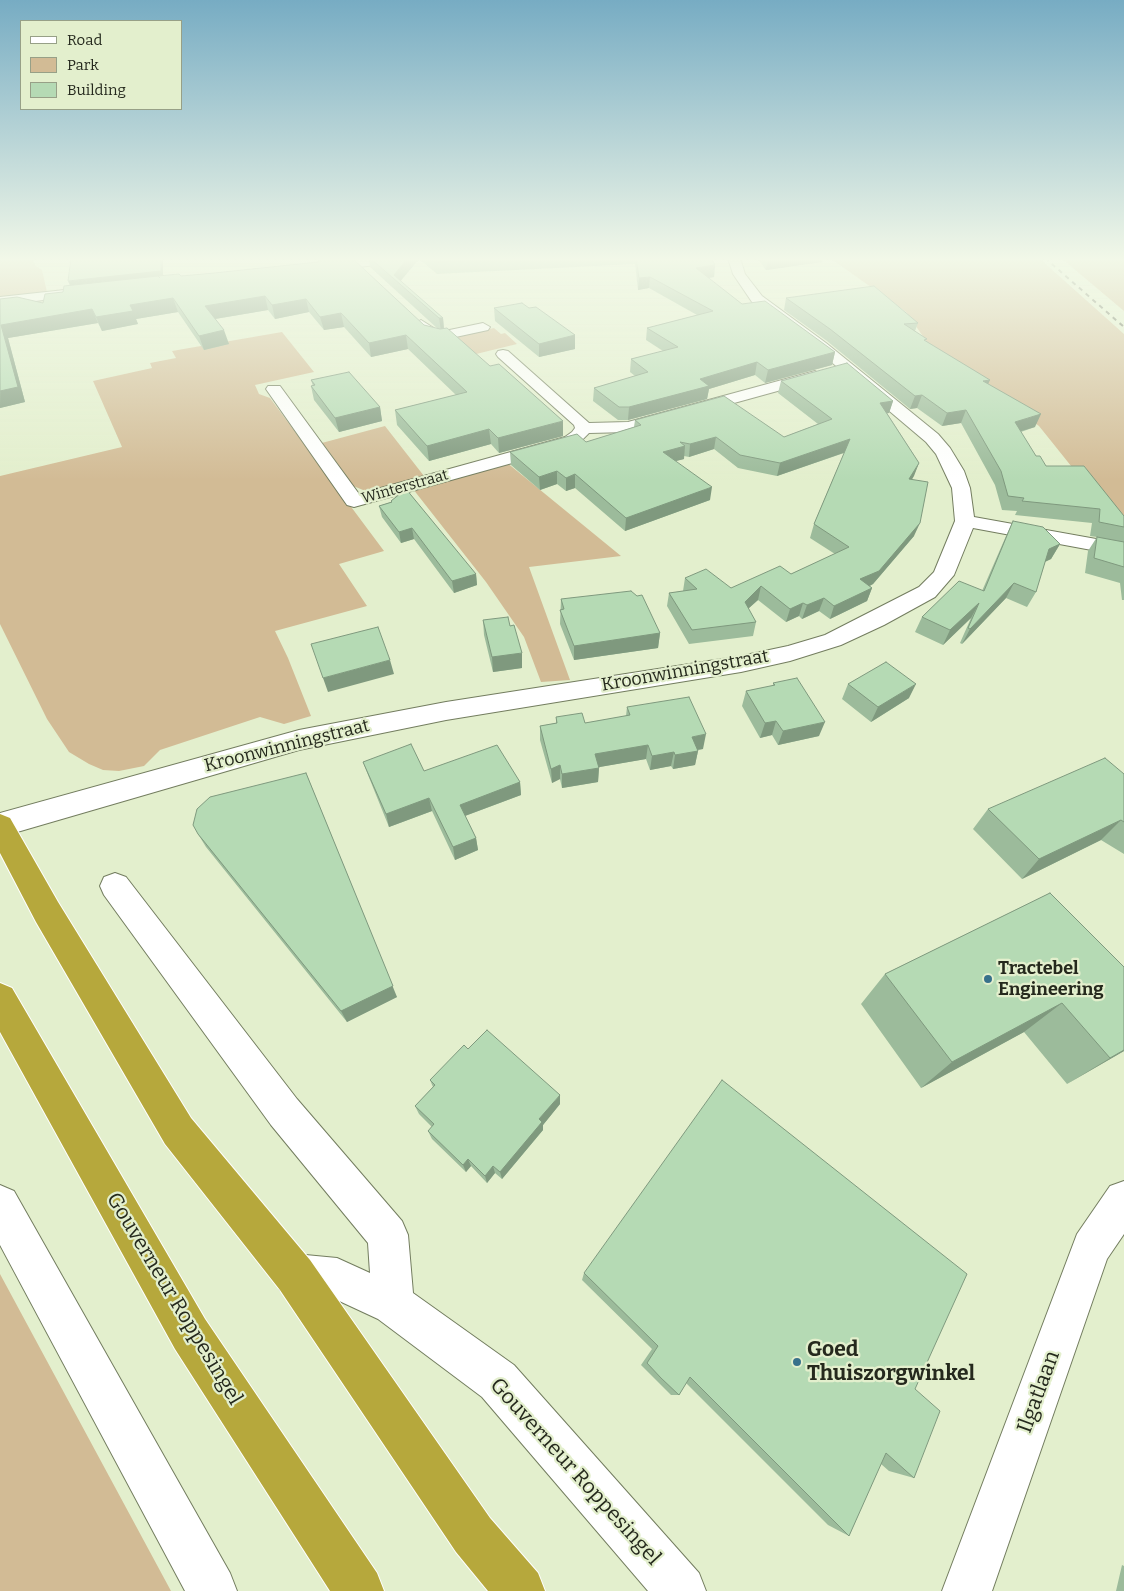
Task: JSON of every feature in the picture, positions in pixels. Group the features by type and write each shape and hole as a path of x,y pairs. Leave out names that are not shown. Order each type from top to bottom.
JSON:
{"highway":[{"path":"0,826 47,912 178,1131 294,1275 473,1535 520,1591"},
{"name":"Gouverneur Roppesingel","path":"0,999 190,1334 359,1591"}],"street":[{"path":"432,332 437,337 459,332"},
{"name":"Kroonwinningstraat","path":"0,826 300,740 456,709 741,664 833,640 876,620 927,592 943,575 956,548 965,521 961,488 955,471 944,452 932,438 803,332"},
{"path":"503,354 584,428 629,427 845,368"},
{"name":"Winterstraat","path":"274,389 354,501 571,441 584,428"},
{"path":"965,521 1124,550"},
{"path":"115,886 284,1112 388,1235 393,1304"},
{"name":"Ilgatlaan","path":"968,1591 1091,1248 1124,1200"},
{"path":"0,1205 212,1591"},
{"name":"Gouverneur Roppesingel","path":"294,1275 337,1279 393,1304 498,1381 681,1591"}],"green space":[{"path":"282,332 314,372 255,385 259,394 270,398 384,551 339,564 367,606 275,631 311,716 284,724 260,717 160,750 144,766 119,771 103,770 69,752 47,719 0,624 0,476 122,447 93,381 152,368 150,363 176,358 172,351"},
{"path":"475,332 499,332 505,333 517,344 468,356 453,337"},
{"path":"920,332 1122,332 1124,334 1124,532 1039,426 929,345"},
{"path":"385,426 424,476 373,490 363,490 351,485 318,444"},
{"path":"506,462 621,556 529,567 570,680 541,682 524,637 486,582 413,489"},
{"path":"0,1274 171,1591 0,1591"}],"building":[{"path":"0,332 3,332 18,387 0,391"},
{"path":"196,332 215,332 199,336"},
{"path":"359,332 452,332 490,366 499,364 563,421 498,438 489,429 427,446 395,410 467,392 406,335 369,343"},
{"path":"524,332 571,332 575,335 539,344"},
{"path":"654,332 808,332 835,352 768,370 757,362 700,379 709,386 629,407 619,407 594,388 648,372 631,359 678,347"},
{"path":"834,332 917,332 927,339 924,340 990,380 983,381 1041,414 1015,422 1036,456 1040,456 1046,466 1084,466 1124,516 1124,527 1099,522 1100,509 1022,501 1024,498 1008,496 1001,471 966,410 947,413 922,395 915,396"},
{"path":"847,363 893,401 880,403 919,463 909,479 928,482 920,523 879,571 860,579 872,588 834,606 824,598 807,605 803,603 790,609 761,586 745,602 756,622 692,630 669,593 697,589 685,578 706,569 731,588 780,566 791,574 849,547 814,524 850,439 780,463 740,455 716,437 690,444 680,442 685,446 663,452 712,487 626,518 575,474 566,478 557,471 539,477 510,452 577,434 586,442 641,425 635,420 724,396 784,437 832,419 781,381"},
{"path":"349,372 380,407 335,418 311,386 315,385 311,380"},
{"path":"406,489 476,574 452,581 412,528 399,532 379,506 392,502"},
{"path":"1013,521 1043,527 1060,544 1049,549 1036,592 1014,583 970,629 968,628 979,603 950,630 922,617 959,581 984,591"},
{"path":"1097,537 1124,542 1124,567 1094,558"},
{"path":"631,591 637,596 642,595 660,633 574,646 560,610 564,609 561,599"},
{"path":"508,617 510,626 514,625 522,653 492,657 483,620"},
{"path":"378,627 390,660 323,678 311,644"},
{"path":"886,662 916,684 878,707 848,684"},
{"path":"797,678 825,722 783,731 776,721 765,723 746,691"},
{"path":"689,697 706,734 692,737 698,751 675,755 674,752 652,756 648,745 595,754 599,768 562,774 560,765 551,769 540,726 557,723 556,717 582,713 585,723 630,715 627,707"},
{"path":"411,744 424,771 497,745 520,782 460,805 476,838 453,847 429,798 386,814 363,762"},
{"path":"1105,758 1124,774 1124,822 1121,820 1039,859 988,809"},
{"path":"306,773 393,986 341,1011 198,834 193,825 197,809 210,797"},
{"path":"1050,893 1124,967 1124,1050 1110,1058 1062,1003 952,1062 885,974"},
{"path":"487,1030 560,1095 539,1119 542,1122 500,1172 493,1166 485,1176 468,1159 463,1165 428,1131 434,1124 415,1106 435,1085 430,1080 464,1045 468,1049"},
{"path":"722,1080 967,1274 915,1389 940,1411 914,1478 886,1453 849,1536 690,1377 679,1395 661,1378 647,1363 658,1346 584,1273"}],"place":[{"name":"Tractebel Engineering","path":"988,979"},
{"name":"Goed Thuiszorgwinkel","path":"797,1362"}]}
